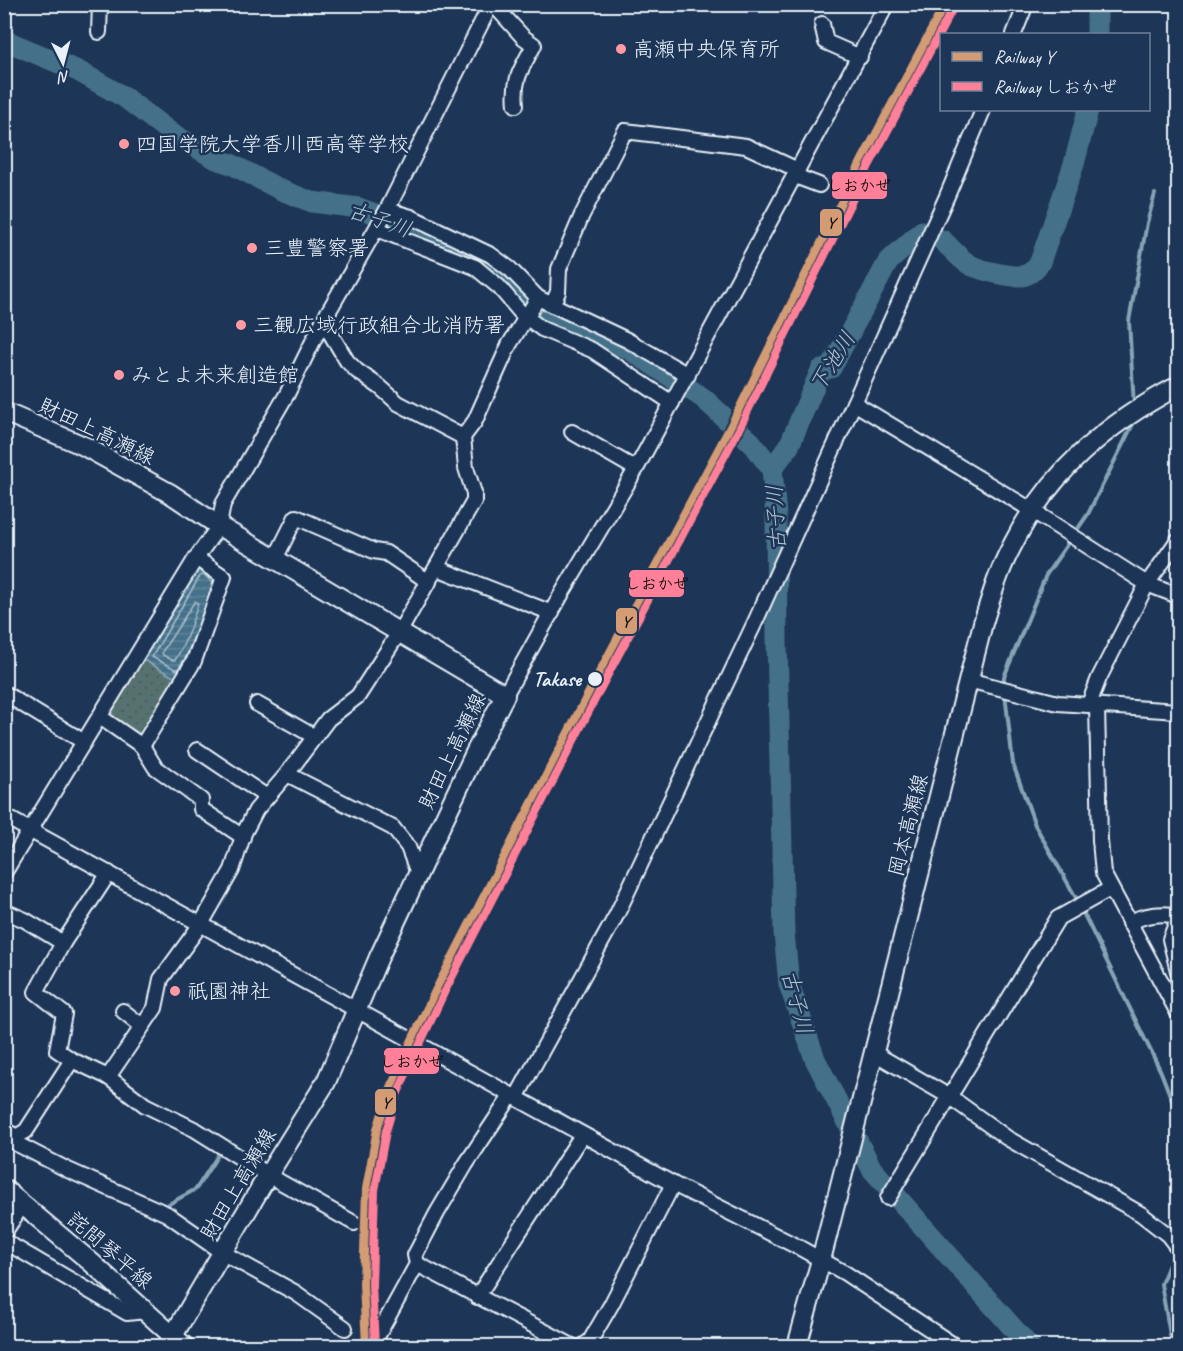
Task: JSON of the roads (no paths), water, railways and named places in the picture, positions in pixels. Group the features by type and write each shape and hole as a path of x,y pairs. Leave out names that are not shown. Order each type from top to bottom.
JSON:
{"main road":[{"name":"岡本高瀬線","path":"797,1347 968,680 997,578 1012,544 1044,493 1066,466 1104,431 1142,406 1179,386"},
{"name":"財田上高瀬線","path":"4,412 84,446 171,494 219,526 505,695 475,753 355,1009 326,1082 268,1175 175,1343"},
{"name":"詫間琴平線","path":"4,1189 145,1311 175,1343"}],"street":[{"path":"99,32 100,4"},
{"path":"4,873 196,558 219,526 223,504 287,394 323,321 377,229 492,4 523,37 534,45 517,75 514,89 516,105"},
{"path":"505,695 688,375 887,4"},
{"path":"1014,33 1026,4"},
{"path":"822,24 826,42 860,57"},
{"path":"372,1347 417,1264 415,1255 437,1213 466,1164 514,1097 617,914 756,620 947,196 983,111"},
{"path":"552,305 558,292 559,269 582,215 625,131 746,146 819,185"},
{"path":"387,210 411,217 491,255 510,269 537,301 552,305 627,340 688,375"},
{"path":"377,229 475,267 542,329 592,350 672,403"},
{"path":"108,1077 155,1008 161,979 201,924 232,870 243,837 256,810 287,774 328,719 358,696 429,582 474,501 474,493 466,468 463,437 475,421 509,345 537,301"},
{"path":"323,321 347,361 357,371 398,403 463,437"},
{"path":"854,403 1033,511 1147,584 1179,596"},
{"path":"572,432 636,469"},
{"path":"275,559 296,517 374,551 386,553 429,582"},
{"path":"1176,1004 1103,873 1093,705 1094,688 1147,584 1179,540"},
{"path":"142,746 194,661 224,578 196,558"},
{"path":"436,568 552,613"},
{"path":"968,680 1058,703 1179,711"},
{"path":"4,693 84,742"},
{"path":"257,704 315,736"},
{"path":"100,717 142,746 155,767 201,800 201,809 243,837"},
{"path":"197,750 267,797"},
{"path":"287,774 393,828 408,847 418,873"},
{"path":"4,816 672,1184 845,1273 955,1347"},
{"path":"109,873 63,943 36,992 64,1014 57,1050 72,1060 108,1077 145,1105 196,1130 268,1175 354,1223"},
{"path":"888,1198 1058,918 1110,889"},
{"path":"4,911 25,920 63,943"},
{"path":"1129,923 1137,918 1148,916 1179,917 1170,939 1179,970"},
{"path":"123,1011 142,1026"},
{"path":"874,1053 950,1097 1007,1138 1141,1214 1168,1235 1179,1248"},
{"path":"72,1060 26,1131 9,1135 17,1144 68,1170 166,1214 223,1253 300,1287 345,1328"},
{"path":"477,1297 582,1134"},
{"path":"583,1347 590,1341 611,1305 672,1184"},
{"path":"4,1233 23,1204"},
{"path":"4,1241 127,1313 145,1311"},
{"path":"417,1264 572,1347"}],"water":[{"path":"200,565 221,580 205,627 179,680 142,659"}],"waterway":[{"name":"下池川","path":"1097,4 1097,33"},
{"name":"古子川","path":"4,40 78,71 124,97 171,133 216,159 231,164 281,190 312,202 359,208 463,250 492,268 522,299 550,317 629,349 703,398 751,442 772,469 776,516 784,933 789,984 815,1059 872,1169 1029,1346"},
{"name":"下池川","path":"942,240 972,266 1016,276 1032,271 1040,262 1074,164 1088,111"},
{"path":"1134,406 1129,321 1147,223 1155,194"},
{"name":"下池川","path":"772,469 789,446 821,370 831,368 888,262 922,231"},
{"path":"1004,685 1004,677 1046,575 1088,514 1135,420"},
{"path":"1005,693 1013,764 1035,825 1075,896 1161,1072 1178,1116"},
{"path":"167,1205 196,1189 220,1152"},
{"path":"1172,1346 1161,1284 1175,1250"}],"rail line":[{"name":"Y","path":"366,1346 363,1284 366,1189 377,1129 403,1059 436,989 595,680 729,429 862,160 945,4"},
{"name":"しおかぜ","path":"375,1346 372,1284 375,1190 386,1131 397,1095 444,993 603,684 737,433 870,164 953,8"}],"place":[{"name":"高瀬中央保育所","path":"621,49"},
{"name":"四国学院大学香川西高等学校","path":"124,144"},
{"name":"三豊警察署","path":"252,248"},
{"name":"三観広域行政組合北消防署","path":"241,325"},
{"name":"みとよ未来創造館","path":"119,375"},
{"name":"Takase","path":"595,679"},
{"name":"祇園神社","path":"175,991"}]}
